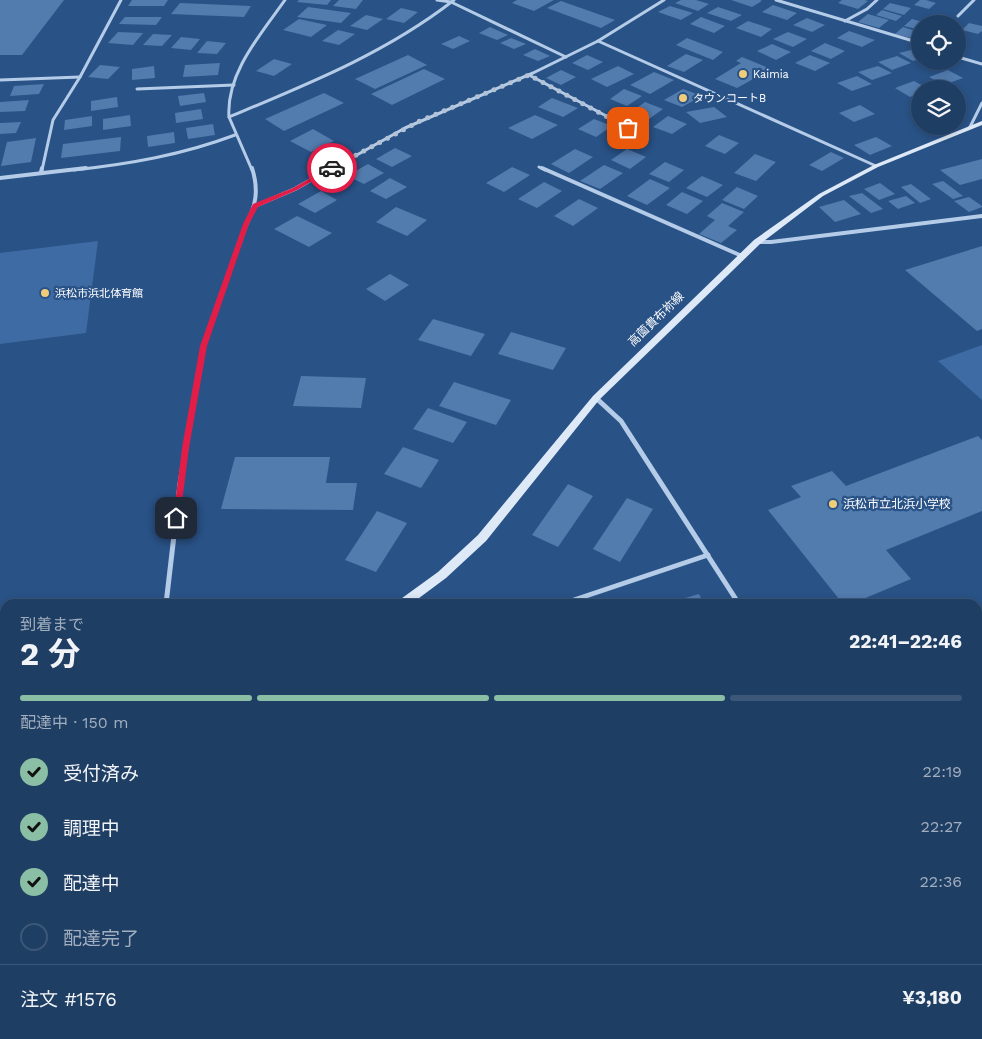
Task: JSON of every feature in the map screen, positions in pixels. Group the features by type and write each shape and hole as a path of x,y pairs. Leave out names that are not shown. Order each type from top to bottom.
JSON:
{"main road":[{"name":"高薗貴布祢線","path":"409,599 442,575 482,538 596,398 757,242 821,195 876,166 982,123"}],"street":[{"path":"41,172 53,120 80,78 121,0"},
{"path":"167,599 180,484 203,346 246,224 255,206 254,176 245,151 235,135 227,106 234,85 254,42 285,0"},
{"path":"437,0 452,1 566,57"},
{"path":"255,206 295,189 413,125 529,75 598,41 664,0"},
{"path":"776,0 911,40"},
{"path":"846,21 867,9 877,0"},
{"path":"959,15 974,0"},
{"path":"229,117 315,82 397,41 452,1"},
{"path":"598,41 722,95 876,166"},
{"path":"966,59 982,64"},
{"path":"529,75 644,136"},
{"path":"0,80 80,78"},
{"path":"137,89 234,85"},
{"path":"970,127 982,103"},
{"path":"0,178 41,172 137,163 208,147 235,135"},
{"path":"539,168 742,256"},
{"path":"757,242 771,242 982,216"},
{"path":"596,398 621,421 736,599"},
{"path":"577,599 708,555"}],"shaded area":[{"name":"浜松市浜北体育館","path":"98,241 86,333 0,344 0,253"},
{"path":"982,345 982,400 938,361"}],"building":[{"path":"0,0 64,0 22,55 0,55"},
{"path":"132,0 168,0 164,6 128,6"},
{"path":"299,0 331,0 327,5 297,2"},
{"path":"339,0 363,0 356,9 333,6"},
{"path":"517,0 554,0 534,11 512,3"},
{"path":"681,0 696,0 709,4 698,11 675,3"},
{"path":"731,0 760,0 762,1 752,7"},
{"path":"842,0 868,1 858,9 838,3"},
{"path":"920,0 936,3 929,9 914,5"},
{"path":"561,1 615,20 601,28 547,8"},
{"path":"180,3 251,6 244,17 171,14"},
{"path":"890,3 911,8 904,15 883,9"},
{"path":"773,5 797,13 787,20 762,12"},
{"path":"670,6 693,13 681,20 658,12"},
{"path":"308,7 351,13 341,23 297,17"},
{"path":"718,7 742,15 731,21 707,13"},
{"path":"401,8 418,12 404,23 386,19"},
{"path":"882,10 902,16 896,21 876,15"},
{"path":"868,14 889,20 879,28 858,22"},
{"path":"366,15 383,19 367,30 350,26"},
{"path":"125,17 162,17 156,25 119,24"},
{"path":"701,17 725,26 714,33 690,24"},
{"path":"807,18 825,25 812,32 793,25"},
{"path":"299,19 327,25 311,37 283,30"},
{"path":"911,20 911,28 904,26"},
{"path":"748,21 772,29 761,37 736,28"},
{"path":"969,23 982,26 982,31 978,34 966,31 966,26"},
{"path":"490,27 508,35 497,40 479,33"},
{"path":"903,27 911,30 911,38 895,34"},
{"path":"338,30 355,34 339,45 322,41"},
{"path":"849,31 875,40 862,47 837,38"},
{"path":"118,32 143,33 133,45 108,43"},
{"path":"788,32 807,39 793,47 773,39"},
{"path":"153,34 172,35 162,46 143,45"},
{"path":"459,36 470,41 453,49 441,44"},
{"path":"181,37 200,39 191,50 171,48"},
{"path":"511,38 526,44 514,49 500,43"},
{"path":"687,38 723,52 713,60 676,45"},
{"path":"207,41 226,43 217,54 197,53"},
{"path":"825,43 845,51 831,59 811,51"},
{"path":"772,44 791,52 776,60 757,51"},
{"path":"535,49 550,56 538,61 523,55"},
{"path":"911,50 911,60 899,53"},
{"path":"686,54 703,60 684,72 667,66"},
{"path":"408,55 427,65 375,89 355,79"},
{"path":"587,55 603,62 588,70 572,63"},
{"path":"810,55 830,63 815,71 795,63"},
{"path":"897,56 911,63 892,70 878,62"},
{"name":"Kaimia","path":"742,57 771,69 737,88 715,79 741,63 736,61"},
{"path":"274,59 292,64 274,76 256,71"},
{"path":"220,63 218,75 183,77 185,65"},
{"path":"100,65 120,67 108,79 88,77"},
{"path":"154,66 155,78 132,80 132,69"},
{"path":"618,66 634,74 607,87 591,79"},
{"path":"878,66 892,73 872,80 858,72"},
{"path":"424,69 445,79 392,105 371,94"},
{"path":"561,70 576,77 561,85 546,78"},
{"path":"948,70 963,78 958,80 935,80 929,77"},
{"path":"654,72 674,80 650,94 630,85"},
{"path":"857,76 872,84 852,91 837,83"},
{"path":"911,82 911,97 910,97 895,88"},
{"path":"44,84 39,94 10,96 14,86"},
{"path":"624,89 642,96 627,106 610,99"},
{"name":"タウンコートB","path":"683,89 702,96 682,107 664,100"},
{"path":"204,93 206,102 180,106 178,96"},
{"path":"324,93 344,103 284,131 265,119"},
{"path":"117,97 118,107 91,111 91,101"},
{"path":"552,98 578,108 563,117 538,107"},
{"path":"29,100 25,111 0,112 0,102"},
{"path":"645,102 663,109 649,119 631,112"},
{"path":"860,105 875,114 854,122 839,113"},
{"path":"714,107 727,117 700,123 686,112"},
{"path":"201,109 203,119 176,123 175,113"},
{"path":"130,115 131,126 103,130 103,119"},
{"path":"535,115 558,125 532,139 508,128"},
{"path":"92,116 92,126 64,130 65,120"},
{"path":"668,116 687,124 672,134 653,127"},
{"path":"594,119 612,126 596,137 578,129"},
{"path":"21,122 16,133 0,134 0,123"},
{"path":"213,124 215,135 188,139 186,128"},
{"path":"313,129 334,141 311,152 290,141"},
{"path":"174,132 175,143 148,147 147,136"},
{"path":"719,135 739,143 725,154 705,146"},
{"path":"121,137 120,151 61,158 63,144"},
{"path":"876,137 892,146 870,155 854,145"},
{"path":"36,138 31,162 1,166 7,142"},
{"path":"395,148 412,156 392,167 376,159"},
{"path":"575,149 593,157 569,173 551,164"},
{"path":"627,149 646,157 630,169 611,160"},
{"path":"831,152 844,158 822,171 809,165"},
{"path":"755,154 776,162 756,181 734,173"},
{"path":"982,159 982,179 960,185 940,170"},
{"path":"665,162 684,170 669,182 649,174"},
{"path":"368,164 384,173 364,184 347,176"},
{"path":"604,165 623,173 600,189 580,181"},
{"path":"512,167 530,175 504,192 486,183"},
{"path":"702,176 723,185 707,197 686,188"},
{"path":"390,178 407,187 386,199 370,191"},
{"path":"650,179 670,188 647,205 627,196"},
{"path":"943,181 963,196 953,199 932,184"},
{"path":"544,182 562,191 537,208 518,199"},
{"path":"880,183 895,194 879,200 864,189"},
{"path":"911,184 931,199 920,203 901,187"},
{"path":"737,187 758,196 744,209 722,200"},
{"path":"321,191 337,200 315,213 298,204"},
{"path":"682,192 703,201 687,214 666,205"},
{"path":"862,193 883,209 871,213 849,196"},
{"path":"906,196 915,203 898,209 888,201"},
{"path":"969,197 982,207 969,212 954,201"},
{"path":"579,199 598,208 573,226 554,216"},
{"path":"844,200 861,214 835,222 819,207"},
{"path":"722,203 744,212 728,226 737,230 721,243 699,234 715,220 707,216"},
{"path":"396,207 427,220 407,236 376,222"},
{"path":"297,216 332,233 309,247 274,229"},
{"path":"982,246 982,329 977,331 905,270"},
{"path":"390,274 409,285 385,301 366,289"},
{"path":"433,319 485,334 471,356 418,340"},
{"path":"511,332 566,348 553,370 498,354"},
{"path":"301,376 366,378 361,408 293,406"},
{"path":"454,382 511,400 496,425 439,406"},
{"path":"428,408 467,422 453,443 413,429"},
{"path":"978,436 982,440 982,511 886,550 911,579 863,599 839,599 768,510 801,497 791,486 832,471 846,486"},
{"path":"403,447 439,460 421,488 384,474"},
{"path":"235,457 330,457 326,483 357,483 353,510 221,509"},
{"path":"568,484 593,496 558,547 532,535"},
{"path":"627,498 653,509 620,562 593,549"},
{"path":"377,511 407,523 376,572 345,560"},
{"path":"699,594 702,599 682,599"}],"way so far":[{"path":"332,168 405,128 529,75 628,128"}],"place":[{"name":"Kaimia","path":"743,74"},
{"name":"タウンコートB","path":"683,98"},
{"name":"浜松市浜北体育館","path":"45,293"},
{"name":"浜松市立北浜小学校","path":"833,504"}],"route":[{"path":"176,518 185,448 203,346 246,224 255,206 295,189 332,168"}]}
